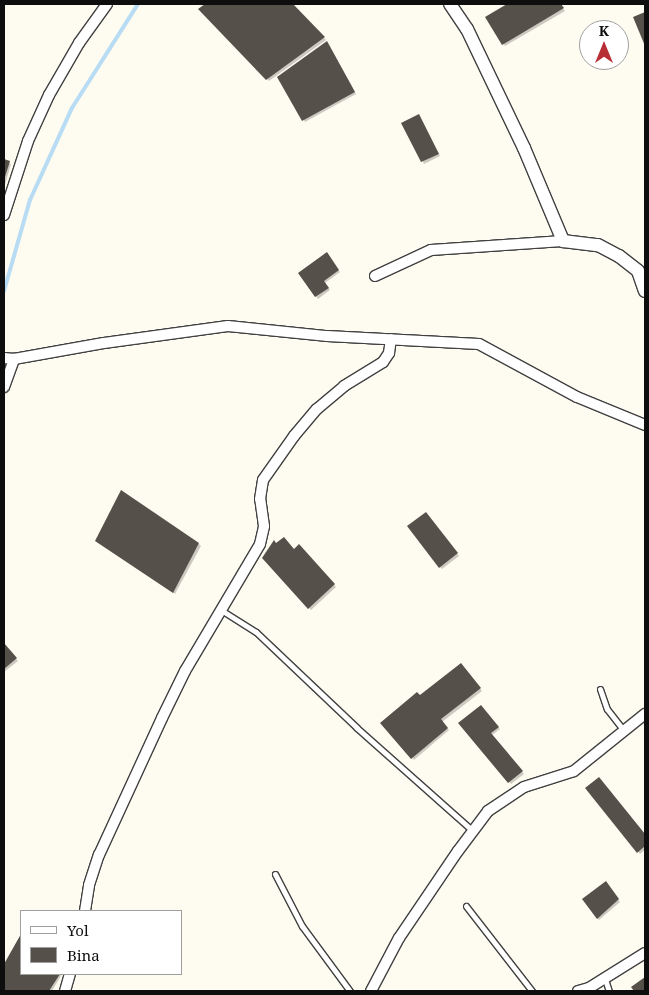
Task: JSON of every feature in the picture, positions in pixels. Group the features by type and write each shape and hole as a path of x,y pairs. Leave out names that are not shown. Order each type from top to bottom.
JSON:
{"street":[{"path":"4,215 25,149 49,95 79,43 107,4"},
{"path":"450,4 472,38 524,148 563,241"},
{"path":"375,276 432,250 563,241 598,245 619,256 642,274 645,292"},
{"path":"4,387 9,358 228,326 327,336 479,344 577,397 645,425"},
{"path":"85,910 93,870 105,839 185,671 260,544 264,526 260,499 263,480 294,436 317,409 344,386 383,362 389,353 391,339"},
{"path":"371,991 399,938 488,811 524,787 574,771 645,714"},
{"path":"578,991 589,988 645,953"},
{"path":"64,991 70,975"}],"lane":[{"path":"221,610 256,632 357,728 473,831"},
{"path":"600,688 607,709 624,731"},
{"path":"275,874 302,926 350,991"},
{"path":"466,906 532,991"},
{"path":"605,978 609,991"}],"building":[{"path":"205,4 293,4 325,37 266,80 198,9"},
{"path":"507,4 561,4 564,8 502,45 485,17"},
{"path":"645,12 645,46 633,17"},
{"path":"327,41 355,92 302,121 277,77"},
{"path":"419,114 439,154 421,162 401,123"},
{"path":"4,159 10,161 4,180"},
{"path":"327,252 339,270 324,281 329,288 315,297 298,273"},
{"path":"121,490 199,543 173,593 95,541"},
{"path":"426,512 458,553 439,568 407,526"},
{"path":"284,537 294,549 299,544 335,584 308,609 262,558 274,540 276,543"},
{"path":"4,643 17,658 4,669"},
{"path":"461,663 481,688 441,719 448,728 411,759 380,723 417,692 420,695"},
{"path":"481,705 499,727 491,733 523,771 508,783 458,723"},
{"path":"599,777 645,834 645,846 637,853 585,788"},
{"path":"606,881 619,899 597,919 582,899"},
{"path":"20,936 20,975 59,975 49,991 4,991 4,964"},
{"path":"645,977 645,991 634,991 631,987"}],"waterway":[{"path":"4,291 30,200 72,108 138,4"}]}
